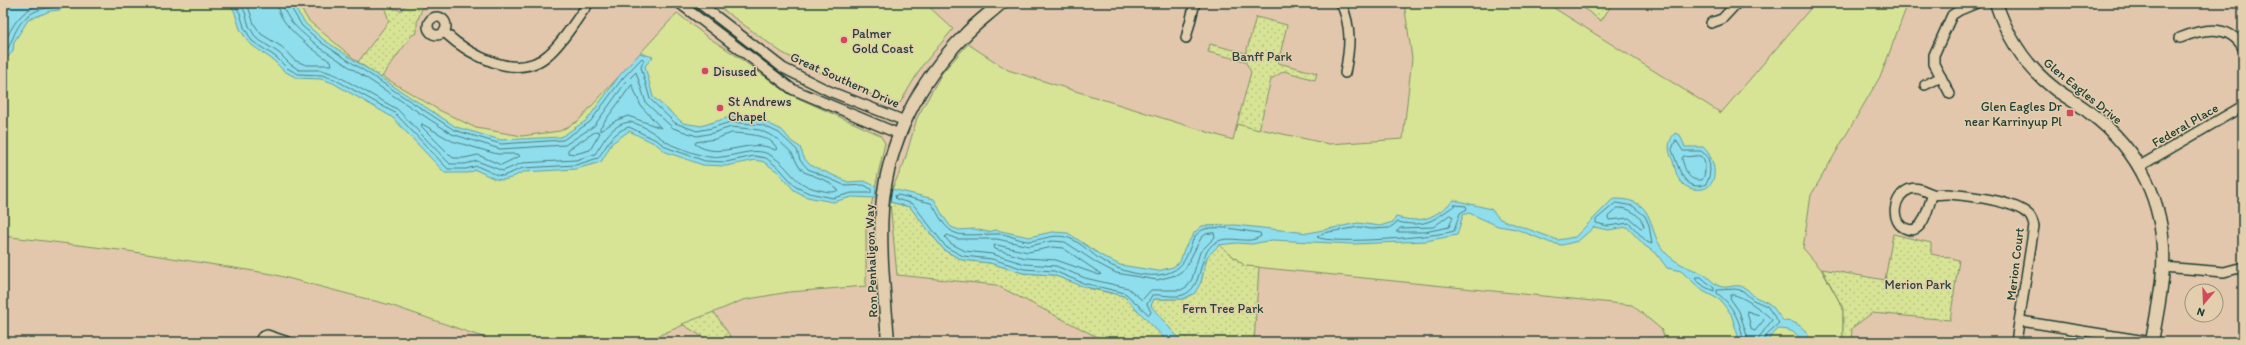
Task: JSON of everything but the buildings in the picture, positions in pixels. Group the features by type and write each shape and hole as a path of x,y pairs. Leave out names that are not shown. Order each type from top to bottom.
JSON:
{"street":[{"path":"444,32 459,46 484,60 501,65 527,65 549,55 589,3"},
{"name":"Great Southern Drive","path":"680,3 792,89 900,134"},
{"name":"Great Southern Drive","path":"700,3 783,68 829,90 905,121"},
{"name":"Ron Penhaligon Way","path":"888,342 882,209 891,158 905,121 922,88 942,60 964,35 1001,3"},
{"path":"1186,38 1196,3"},
{"path":"1341,3 1348,18 1350,32 1350,45 1345,73"},
{"path":"1711,23 1722,19 1737,3"},
{"path":"1950,94 1941,77 1934,58 1948,22 1956,12 1977,3"},
{"name":"Glen Eagles Drive","path":"1996,3 2010,37 2030,66 2055,89 2104,123 2140,166 2150,185 2157,207 2163,238 2163,267 2152,342"},
{"path":"2180,38 2199,30 2218,30 2231,35 2243,48"},
{"path":"1925,85 1941,77"},
{"name":"Federal Place","path":"2140,166 2243,106"},
{"name":"Merion Court","path":"1933,194 1926,209 1923,223 1918,228 1907,229 1899,224 1895,214 1896,203 1902,194 1910,189 1921,189 1933,194 1949,194 2010,204 2031,216 2034,226 2021,321 2016,342"},
{"path":"2163,267 2224,272 2243,267"},
{"path":"2021,321 2152,342"},
{"path":"259,342 262,337 267,336 288,342"}],"green space":[{"path":"3,3 297,3 309,21 358,62 439,110 476,128 522,136 560,131 578,121 677,13 706,36 734,54 789,94 880,135 885,143 866,229 866,286 789,292 743,300 643,342 497,342 390,305 272,274 128,251 3,236"},
{"path":"383,3 389,3 391,7 401,11 406,3 435,3 423,6 417,22 417,33 412,35 381,78 358,62 389,21"},
{"name":"Palmer Gold Coast","path":"714,3 925,3 953,29 922,66 900,103 891,103 819,72 781,52"},
{"path":"1404,3 1546,3 1721,113 1815,3 1908,3 1881,75 1811,195 1803,248 1821,269 1843,308 1843,342 1666,342 1661,329 1632,305 1245,266 1219,245 1163,299 1150,305 1092,289 972,261 927,230 922,219 910,207 890,202 892,189 904,163 917,118 942,73 968,44 1008,70 1233,140 1237,124 1329,144 1403,139 1412,58"},
{"path":"1577,3 1613,3 1601,21"},
{"name":"Banff Park","path":"1256,17 1287,25 1278,63 1317,73 1315,80 1284,71 1271,79 1259,130 1237,124 1251,72 1245,61 1208,52 1210,44 1246,53"},
{"name":"Fern Tree Park","path":"890,202 910,207 944,250 962,260 990,263 1023,273 1053,275 1092,289 1124,296 1139,312 1154,299 1183,299 1201,282 1207,257 1219,245 1245,266 1259,267 1254,342 1107,342 996,285 897,275"},
{"name":"Merion Park","path":"1893,234 1931,243 1931,254 1959,260 1950,320 1872,313 1852,328 1851,342 1843,342 1843,308 1822,269 1885,280"},
{"path":"714,312 734,342 711,342 682,324"}],"water":[{"path":"3,3 68,3 60,10 50,11 28,20 14,42 13,51 3,63"},
{"path":"227,3 291,3 306,24 324,40 456,127 501,140 561,137 587,120 619,76 640,53 653,57 645,66 653,97 683,123 701,126 730,117 763,121 782,130 792,142 800,147 804,158 810,165 848,182 864,181 876,186 875,198 852,197 833,202 807,197 794,190 778,172 764,162 755,160 726,166 703,165 666,152 656,144 629,131 612,143 601,162 576,169 523,172 503,180 495,179 476,170 467,173 445,173 392,117 333,83 321,79 297,78 284,71 273,60 249,43 240,29 234,10"},
{"path":"1675,133 1680,135 1685,147 1703,147 1708,153 1714,167 1714,175 1708,186 1702,189 1693,189 1684,185 1679,179 1669,150 1672,136"},
{"path":"892,189 934,199 951,227 959,230 974,229 988,232 996,230 1029,237 1052,232 1068,233 1102,256 1120,265 1158,271 1173,267 1180,262 1184,249 1195,232 1202,226 1235,225 1308,233 1358,223 1380,226 1393,222 1396,217 1414,220 1428,218 1454,200 1491,209 1500,219 1558,240 1575,237 1613,199 1628,200 1639,204 1645,211 1650,219 1656,238 1661,247 1669,256 1685,266 1702,273 1719,286 1742,286 1754,296 1766,302 1775,309 1784,321 1793,322 1801,327 1807,333 1811,342 1803,342 1792,332 1778,329 1766,342 1740,342 1731,314 1720,300 1703,291 1681,271 1667,268 1656,253 1645,246 1627,227 1608,230 1594,227 1578,241 1562,245 1551,243 1516,229 1498,226 1469,213 1463,215 1457,235 1426,241 1353,244 1272,240 1252,244 1236,243 1219,245 1207,257 1201,282 1195,293 1183,299 1154,299 1151,306 1175,334 1184,342 1168,342 1124,296 1082,286 1053,275 1023,273 990,263 962,260 944,250 910,207 890,202"}],"place":[{"name":"Palmer Gold Coast","path":"844,40"},
{"name":"Disused","path":"705,71"},
{"name":"St Andrews Chapel","path":"720,108"},
{"name":"Glen Eagles Dr near Karrinyup Pl","path":"2070,113"}]}
